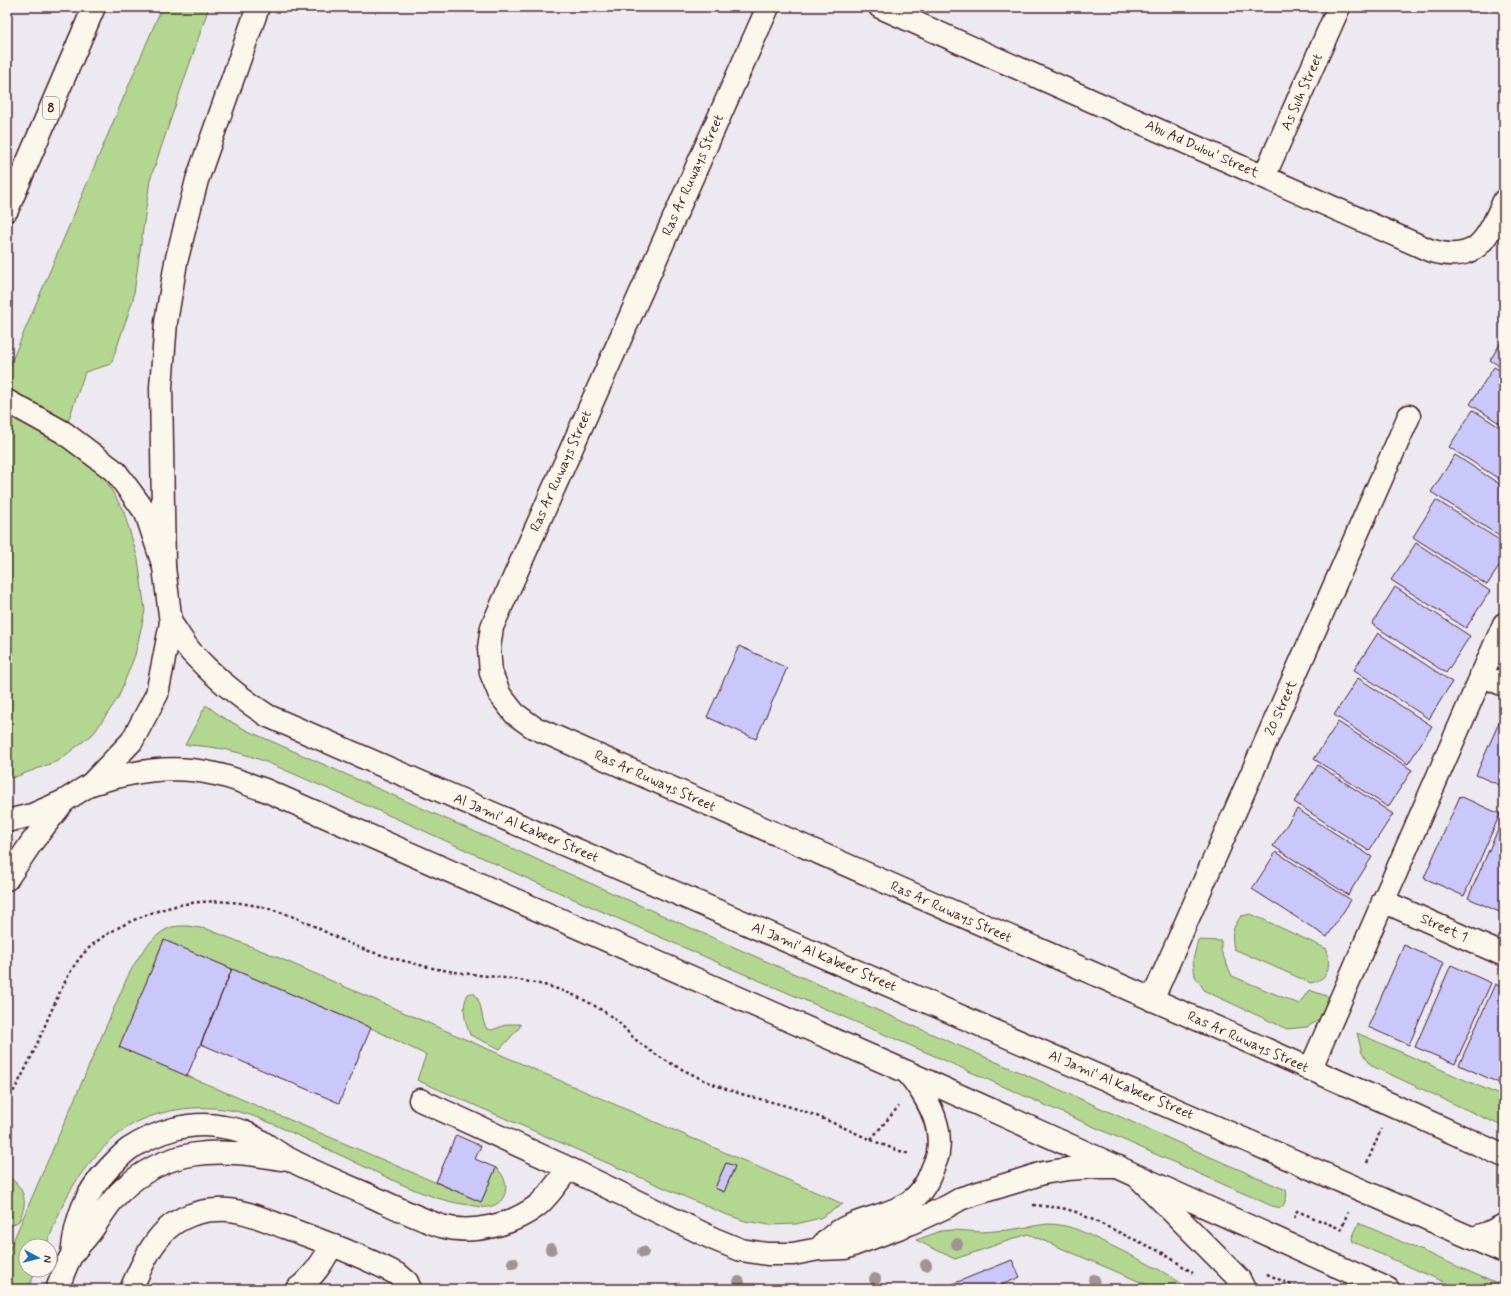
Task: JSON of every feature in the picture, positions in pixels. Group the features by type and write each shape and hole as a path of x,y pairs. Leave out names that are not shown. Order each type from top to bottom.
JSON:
{"main road":[{"name":"8","path":"7,210 94,7"},
{"path":"7,821 32,815 64,801 91,784 132,741 157,694 171,623 164,567 161,387 166,322 176,262 197,180 258,7"},
{"name":"Ras Ar Ruways Street","path":"768,7 492,627 489,648 491,672 500,695 515,714 533,727 1390,1104 1504,1156"},
{"name":"Abu Ad Dulou' Street","path":"880,7 1422,247 1443,254 1457,255 1471,250 1483,242 1491,231 1504,201"},
{"name":"As Sulh Street","path":"1264,177 1339,7"},
{"path":"7,401 63,432 116,472 146,513 164,567"},
{"name":"20 Street","path":"1152,1000 1410,416"},
{"name":"Al Jami' Al Kabeer Street","path":"171,623 191,652 216,678 244,700 275,719 1504,1252"},
{"path":"1310,1070 1504,624"},
{"path":"1481,674 1504,684"},
{"path":"91,784 122,775 153,770 184,770 216,774 265,790 912,1078 1128,1170 1388,1289"},
{"path":"7,879 32,842 64,801"},
{"name":"Street 1","path":"1383,901 1504,954"},
{"path":"819,1249 828,1238 840,1230 852,1224 894,1211 907,1204 918,1195 928,1183 938,1153 938,1135 935,1117 928,1100 912,1078"},
{"path":"420,1100 568,1168 714,1239 741,1250 774,1254 793,1254 819,1249 845,1248 928,1215 962,1198 1043,1174 1094,1167 1128,1170 1242,1284"},
{"path":"57,1289 72,1254 75,1232 81,1210 91,1191 104,1173 123,1154 145,1140 169,1130 195,1125 221,1126 246,1133 290,1160 416,1216 442,1226 469,1229 494,1226 516,1219 542,1201 555,1188 568,1168"},
{"path":"72,1254 105,1210 136,1178 176,1158 199,1152 222,1151 263,1155 290,1160"},
{"path":"131,1289 146,1257 155,1242 167,1229 183,1219 199,1212 217,1210 235,1211 252,1216 332,1245 399,1275 407,1282 410,1289"},
{"path":"1473,1238 1504,1225"},
{"path":"296,1289 313,1274 324,1260 332,1245"}],"path":[{"path":"7,1102 33,1052 59,994 71,971 85,952 129,921 167,907 198,901 245,904 282,913 353,945 421,966 451,972 536,983 567,992 600,1009 619,1022 636,1040 656,1054 676,1066 713,1084 746,1096 786,1105 807,1112 903,1152 935,1162"},
{"path":"871,1139 912,1078"},
{"path":"1029,1205 1046,1206 1076,1212 1163,1254 1195,1274"},
{"path":"1242,1284 1262,1272 1300,1289"}],"green space":[{"path":"162,7 209,7 150,180 133,300 111,364 85,372 60,445 72,449 104,477 124,512 138,559 145,611 135,655 118,698 94,733 58,761 15,777 7,778 7,372"},
{"path":"206,705 222,717 246,730 1286,1190 1287,1195 1285,1202 1281,1208 1272,1206 271,764 229,750 185,745"},
{"path":"1251,914 1327,949 1328,966 1325,975 1317,981 1311,983 1234,949 1233,931 1236,924 1241,916"},
{"path":"177,926 207,929 270,954 843,1204 820,1218 796,1224 770,1225 745,1221 722,1213 417,1080 426,1055 371,1028 164,940 120,1047 481,1202 496,1168 501,1173 506,1185 504,1197 495,1205 488,1207 479,1207 443,1200 403,1185 256,1117 236,1111 221,1109 191,1108 177,1110 148,1117 135,1123 118,1134 102,1150 86,1167 70,1191 49,1238 18,1238 18,1278 33,1278 28,1289 7,1289 7,1255 127,978 135,963 151,941 164,930","holes":["726,1163 735,1167 723,1192 715,1188"]},
{"path":"1198,940 1221,941 1221,951 1232,976 1299,1004 1309,990 1330,997 1319,1020 1307,1027 1287,1029 1205,991 1195,976 1193,960"},
{"path":"474,993 481,1007 483,1021 487,1029 492,1030 508,1024 520,1024 520,1027 500,1049 470,1035 465,1019 464,1009 468,994"},
{"path":"1357,1033 1504,1097 1504,1127 1372,1066 1362,1053"},
{"path":"8,1177 18,1185 24,1197 24,1206 19,1221 7,1228 7,1210 9,1207 7,1186"},
{"path":"1359,1223 1504,1287 1504,1289 1460,1289 1353,1242 1352,1238"},
{"path":"1056,1224 1086,1233 1150,1265 1189,1289 1157,1289 1028,1234 955,1259 916,1240 941,1231 953,1230 982,1232"}],"building":[{"path":"1504,338 1504,369 1490,360"},
{"path":"1494,367 1504,373 1504,426 1470,404"},
{"path":"1473,410 1504,430 1504,482 1449,447"},
{"path":"1455,455 1504,487 1504,539 1431,492"},
{"path":"1436,500 1504,543 1504,559 1487,585 1413,537"},
{"path":"1416,543 1490,591 1466,628 1391,580"},
{"path":"1395,587 1470,636 1446,673 1372,624"},
{"path":"1378,633 1452,682 1429,719 1354,670"},
{"path":"739,646 787,668 756,739 707,717"},
{"path":"1358,678 1432,726 1408,764 1334,715"},
{"path":"1504,711 1504,787 1476,775"},
{"path":"1338,722 1412,770 1388,807 1314,759"},
{"path":"1318,765 1393,814 1369,851 1294,802"},
{"path":"1460,796 1500,814 1464,896 1424,878"},
{"path":"1297,809 1372,857 1348,895 1273,846"},
{"path":"1504,816 1504,914 1468,898"},
{"path":"1276,852 1351,900 1327,937 1252,889"},
{"path":"164,940 232,969 187,1076 119,1047"},
{"path":"1404,945 1444,963 1409,1045 1368,1027"},
{"path":"1451,965 1491,983 1455,1064 1415,1047"},
{"path":"232,969 371,1028 339,1103 201,1044"},
{"path":"1495,984 1504,988 1504,1073 1499,1083 1459,1065"},
{"path":"456,1135 481,1146 475,1159 496,1168 481,1202 436,1182"},
{"path":"726,1163 735,1166 724,1192 715,1188"},
{"path":"1012,1260 1020,1277 992,1289 940,1289"},
{"path":"679,1283 687,1289 666,1289"}]}
